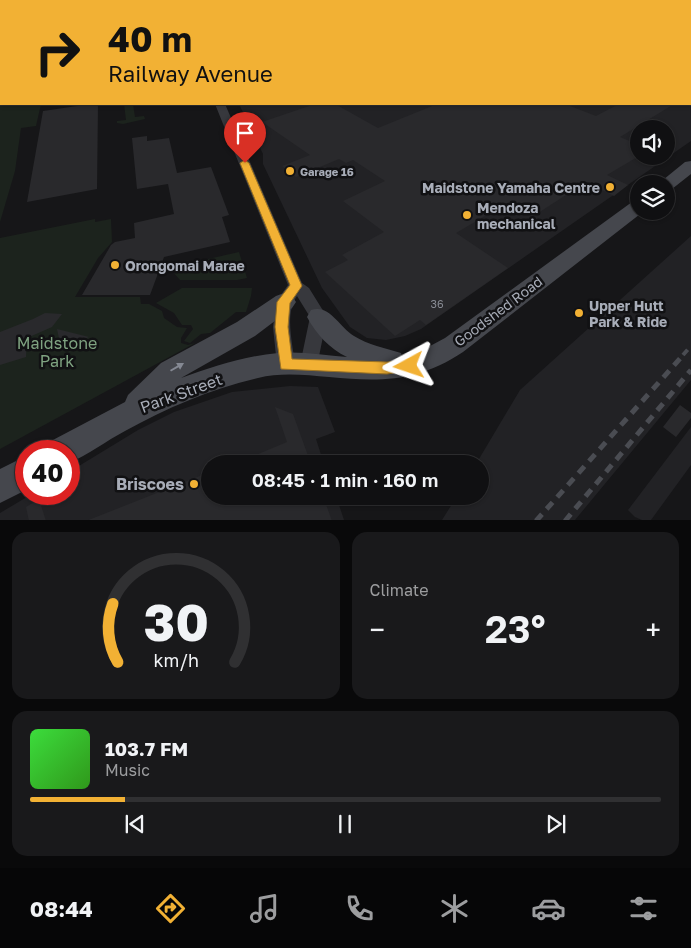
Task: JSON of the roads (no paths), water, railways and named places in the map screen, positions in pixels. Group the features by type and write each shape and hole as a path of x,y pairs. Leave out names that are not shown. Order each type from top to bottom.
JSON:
{"street":[{"path":"220,105 290,294 282,327 298,365"},
{"path":"675,178 691,166"},
{"name":"Goodshed Road","path":"298,365 387,368 409,366 431,358 454,345 630,213"},
{"path":"129,413 170,371 246,329 290,294 303,292 332,334 352,349 409,366"},
{"path":"298,365 319,317"},
{"name":"Park Street","path":"80,441 129,413 181,389 262,366 298,365"},
{"path":"0,487 15,478"}],"railway":[{"path":"683,355 691,346"},
{"path":"537,520 684,354"},
{"path":"566,520 691,370"}],"place":[{"name":"Garage 16","path":"290,171"},
{"name":"Maidstone Yamaha Centre","path":"610,187"},
{"name":"Mendoza mechanical","path":"467,215"},
{"name":"Orongomai Marae","path":"115,265"},
{"name":"Upper Hutt Park & Ride","path":"579,313"},
{"name":"Briscoes","path":"194,484"}],"park label":[{"name":"Maidstone Park","path":"57,352"}]}
